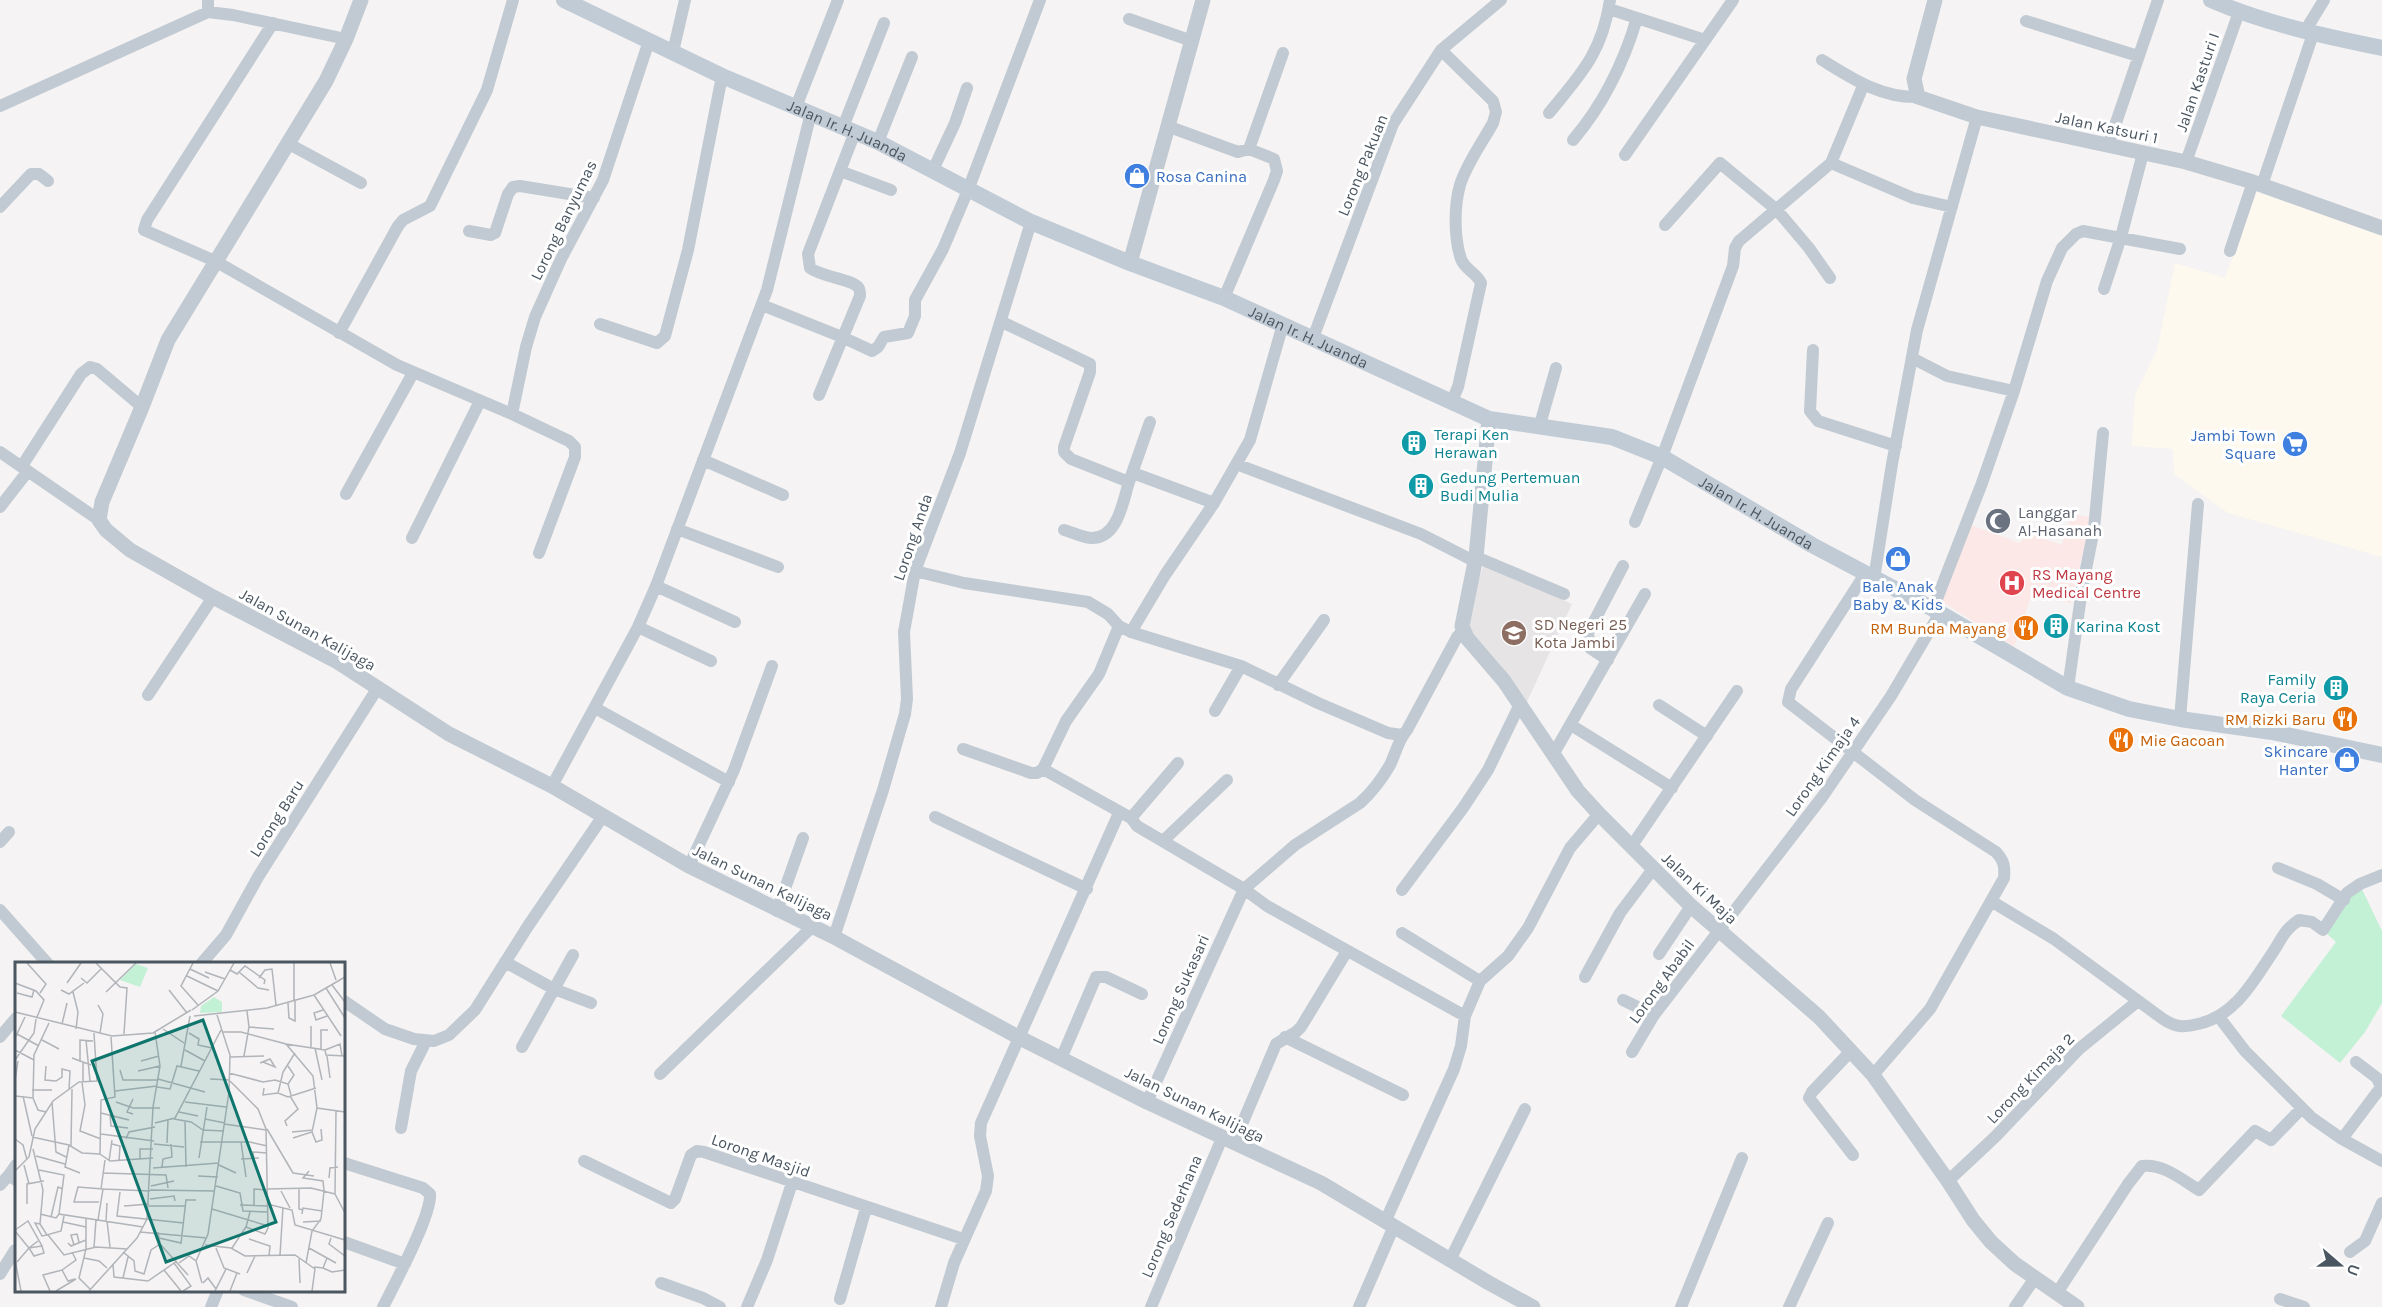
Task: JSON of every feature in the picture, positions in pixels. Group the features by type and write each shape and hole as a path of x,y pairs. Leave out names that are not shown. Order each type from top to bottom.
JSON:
{"main road":[{"name":"Jalan Ir. H. Juanda","path":"564,0 722,75 878,142 1031,222 1130,263 1224,298 1489,419 1612,437 1662,458 1870,577 1936,611 2068,688 2129,709 2272,732 2382,754"},
{"path":"2211,0 2239,12 2309,33 2382,48"}],"street":[{"path":"99,520 102,502 168,339 326,81 361,0"},
{"path":"339,333 398,226 403,220 430,206 487,90 513,0"},
{"path":"673,52 685,0"},
{"path":"552,786 638,627 656,586 762,305 803,110 838,0"},
{"path":"762,305 872,351 878,347 884,337 908,333 915,316 915,300 943,249 969,190 1040,0"},
{"path":"1130,263 1203,0"},
{"name":"Lorong Pakuan","path":"1313,338 1390,131 1441,50 1501,0"},
{"path":"1625,155 1733,0"},
{"path":"1822,60 1863,86 1902,98 1918,97 1914,79 1935,0"},
{"path":"2108,146 2158,0"},
{"path":"2230,251 2257,184 2309,33 2324,0"},
{"path":"1549,113 1590,62 1598,46 1610,4 1636,18 1705,40"},
{"path":"0,106 208,6 346,39"},
{"name":"Jalan Kasturi I","path":"2186,162 2239,12"},
{"path":"1573,140 1597,109 1623,56 1636,18"},
{"path":"1129,19 1191,41"},
{"path":"2026,21 2138,56"},
{"path":"273,23 147,220 144,230 215,261 413,373 512,414 569,441 575,447 575,457 539,553"},
{"path":"819,395 860,296 858,287 818,274 810,267 807,260 840,171 849,130 884,23"},
{"name":"Lorong Banyumas","path":"512,414 526,347 535,317 612,157 649,41"},
{"path":"1441,50 1493,101 1496,112 1493,123 1460,186 1457,236 1461,259 1466,269 1481,283 1458,387 1451,403"},
{"path":"1250,149 1283,53"},
{"path":"878,142 912,57"},
{"path":"600,324 657,344 665,336 688,250 722,75"},
{"path":"1635,522 1662,458 1733,266 1739,241 1831,163 1863,86"},
{"path":"933,170 955,123 967,88"},
{"name":"Jalan Katsuri 1","path":"1918,97 1977,117 2186,162 2257,184 2382,228"},
{"path":"1873,1075 1930,1009 2004,878 2005,867 1996,852 1915,800 1794,706 1788,698 1791,689 1870,577 1917,330 1977,117"},
{"path":"1167,126 1238,152 1250,149 1274,159 1276,171 1224,298"},
{"path":"289,144 361,183"},
{"path":"2104,289 2121,237 2143,153"},
{"path":"1665,225 1720,163 1777,210 1809,248 1830,278"},
{"path":"1831,163 1913,198 1953,207"},
{"path":"840,171 891,189"},
{"path":"0,207 31,174 39,174 48,181"},
{"path":"469,231 491,235 495,233 508,194 513,187 520,186 594,198"},
{"name":"Lorong Anda","path":"834,937 883,790 905,714 907,699 904,632 915,571 960,453 1031,222"},
{"name":"Lorong Kimaja 4","path":"1719,931 1823,796 1891,696 1936,611 2014,391 2047,281 2062,248 2076,234 2083,231 2180,249"},
{"path":"1002,322 1090,364 1090,372 1066,440 1064,452 1071,459 1214,503"},
{"path":"963,749 1031,773 1037,773 1042,769 1066,720 1099,674 1125,629 1214,503 1250,440 1283,324"},
{"path":"1813,350 1810,411 1812,416 1818,421 1896,446"},
{"path":"1912,358 1947,376 2014,391"},
{"path":"1539,428 1556,368"},
{"path":"0,507 86,369 97,369 142,407"},
{"path":"346,494 413,373"},
{"path":"412,538 480,401"},
{"path":"1244,889 1295,845 1369,795 1390,764 1402,735 1407,730 1457,637 1463,631 1462,626 1476,560 1489,419"},
{"path":"1064,530 1091,538 1106,533 1116,521 1150,422"},
{"path":"2068,688 2082,590 2094,529 2103,433"},
{"name":"Jalan Sunan Kalijaga","path":"0,452 99,520 106,530 130,550 213,597 336,661 449,734 552,786 689,866 834,937 1020,1038 1147,1102 1321,1183 1533,1307"},
{"path":"703,460 783,495"},
{"path":"1236,464 1421,534 1476,560 1564,594"},
{"path":"2180,719 2198,504"},
{"path":"677,529 778,567"},
{"path":"1608,660 1590,648 1588,633 1623,566"},
{"path":"915,571 964,584 1088,602 1108,614 1125,629 1241,666 1278,685 1388,733 1402,735"},
{"path":"656,586 735,622"},
{"path":"1554,753 1645,594"},
{"path":"148,696 213,597"},
{"path":"1278,685 1324,620"},
{"path":"638,627 711,661"},
{"name":"Jalan Ki Maja","path":"1463,631 1520,704 1578,791 1691,906 1820,1017 1873,1075 1973,1220 1991,1242 2015,1264 2077,1307"},
{"path":"689,866 729,782 772,666"},
{"path":"1215,711 1241,666"},
{"name":"Lorong Baru","path":"202,962 226,935 258,877 377,689"},
{"path":"1632,847 1737,691"},
{"path":"1402,890 1463,808 1488,770 1520,704"},
{"path":"1659,705 1707,736"},
{"path":"595,708 729,782"},
{"path":"1571,725 1672,788"},
{"path":"941,1307 963,1239 986,1191 988,1176 981,1123 1086,889 1125,816 1178,763"},
{"path":"1042,769 1125,816 1137,826 1244,889 1267,906 1465,1016"},
{"path":"1164,840 1227,780"},
{"path":"1359,1307 1389,1224 1454,1070 1461,1046 1465,1016 1480,981 1508,956 1527,928 1570,848 1599,814"},
{"path":"345,1002 385,1029 414,1040 441,1039 460,1026 475,1010 603,816"},
{"path":"935,817 1086,889"},
{"path":"777,910 803,838"},
{"path":"2278,868 2317,884 2344,900"},
{"path":"1585,977 1620,913 1653,869"},
{"path":"1991,901 2054,939 2174,1026 2185,1027 2219,1017 2242,998 2285,930 2299,920 2312,922 2323,930 2347,894 2360,884 2382,875"},
{"name":"Lorong Sukasari","path":"1147,1102 1244,889"},
{"path":"1659,954 1691,906"},
{"path":"0,910 47,962"},
{"path":"660,1074 812,927"},
{"name":"Lorong Ababil","path":"1632,1052 1654,1015 1719,931"},
{"path":"1402,933 1480,981"},
{"name":"Lorong Sederhana","path":"1151,1307 1276,1044 1300,1027 1347,951"},
{"path":"522,1047 573,955"},
{"path":"505,962 554,989 591,1003"},
{"path":"1061,1059 1096,977 1106,976 1142,994"},
{"path":"1623,1000 1654,1015"},
{"name":"Lorong Kimaja 2","path":"1948,1181 1996,1136 2079,1049 2138,1000"},
{"path":"2219,1017 2245,1051 2312,1118 2342,1139 2382,1161"},
{"path":"0,1037 15,1019"},
{"path":"1285,1038 1403,1095"},
{"path":"401,1128 411,1071 426,1041"},
{"path":"1851,1052 1812,1092 1809,1098 1853,1155"},
{"path":"2342,1139 2381,1087 2377,1078 2356,1062"},
{"path":"1450,1260 1525,1108"},
{"path":"2057,1293 2128,1184 2142,1167 2152,1165 2160,1167 2199,1190 2256,1131 2271,1140 2302,1108"},
{"name":"Lorong Masjid","path":"584,1161 671,1203 675,1199 691,1155 697,1151 963,1239"},
{"path":"1681,1307 1742,1158"},
{"path":"345,1163 423,1188 428,1191 431,1199 405,1264 383,1307"},
{"path":"0,1185 14,1173"},
{"path":"747,1307 767,1260 792,1182"},
{"path":"2350,1252 2365,1241 2382,1203"},
{"path":"840,1299 866,1208"},
{"path":"1789,1307 1828,1223"},
{"path":"345,1242 405,1264"},
{"path":"0,1274 15,1250"},
{"path":"2015,1307 2035,1278"},
{"path":"661,1283 703,1298 720,1307"},
{"path":"211,1307 217,1292"},
{"path":"250,1292 292,1307"},
{"path":"2280,1299 2304,1307"}],"shaded area":[{"name":"Jambi Town Square","path":"2257,192 2382,235 2382,557 2228,513 2174,474 2173,449 2132,446 2135,395 2157,350 2175,263 2225,278"},
{"name":"RS Mayang Medical Centre","path":"2071,514 2091,517 2071,603 2031,596 2014,647 1941,601 1971,525 2019,543 2030,534 2062,545"},
{"name":"SD Negeri 25 Kota Jambi","path":"1484,563 1572,604 1526,704 1470,637 1467,618"}],"green space":[{"path":"2360,885 2382,931 2382,1003 2365,1032 2340,1063 2281,1016 2336,942 2323,930"}],"place":[{"name":"Rosa Canina","path":"1137,176"},
{"name":"Terapi Ken Herawan","path":"1414,443"},
{"name":"Jambi Town Square","path":"2295,444"},
{"name":"Gedung Pertemuan Budi Mulia","path":"1421,486"},
{"name":"Langgar Al-Hasanah","path":"1998,521"},
{"name":"Bale Anak Baby & Kids","path":"1898,559"},
{"name":"RS Mayang Medical Centre","path":"2012,583"},
{"name":"Karina Kost","path":"2056,626"},
{"name":"RM Bunda Mayang","path":"2026,628"},
{"name":"SD Negeri 25 Kota Jambi","path":"1514,633"},
{"name":"Family Raya Ceria","path":"2336,688"},
{"name":"RM Rizki Baru","path":"2345,719"},
{"name":"Mie Gacoan","path":"2121,740"},
{"name":"Skincare Hanter","path":"2347,760"}]}
